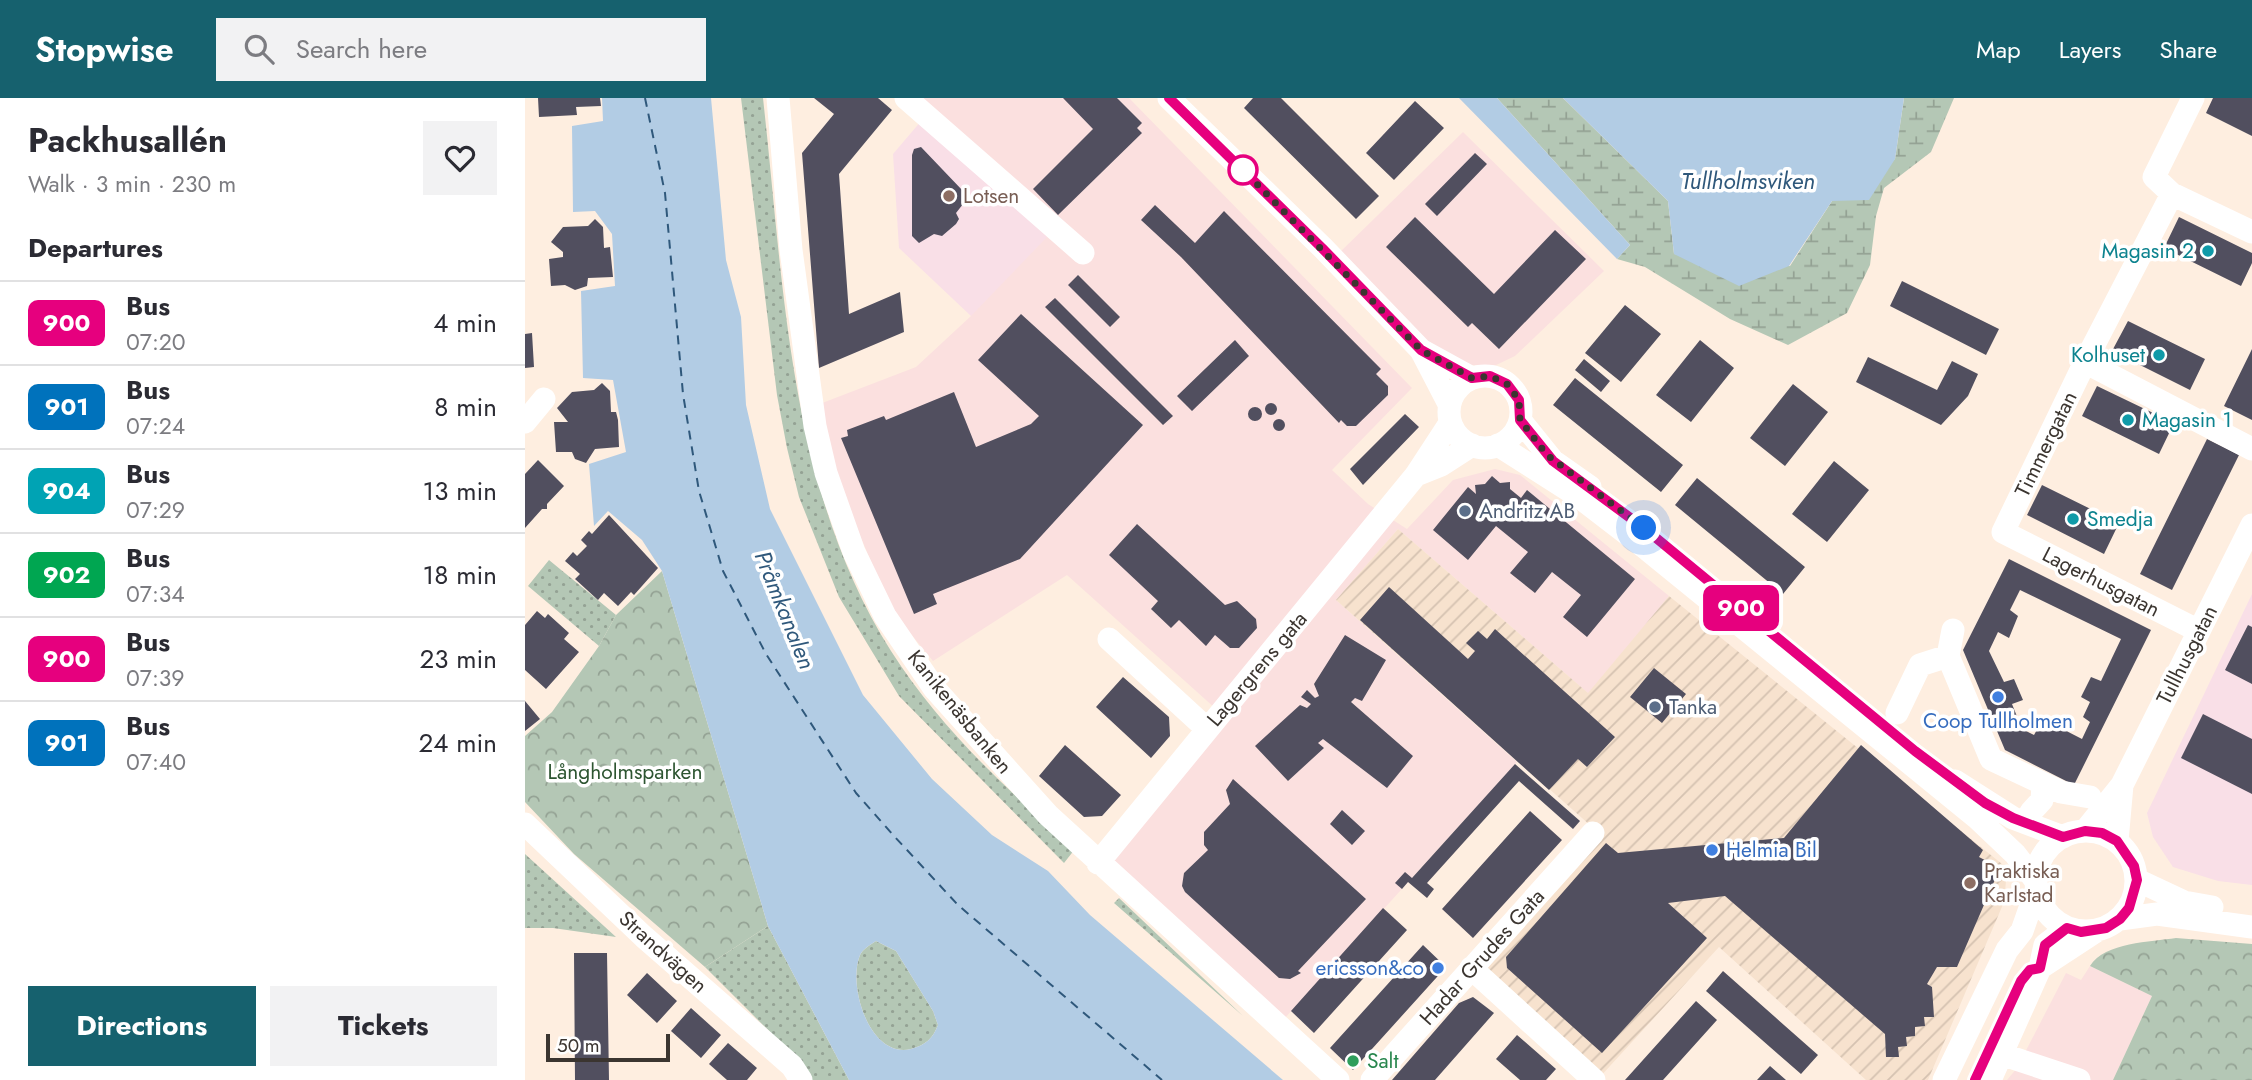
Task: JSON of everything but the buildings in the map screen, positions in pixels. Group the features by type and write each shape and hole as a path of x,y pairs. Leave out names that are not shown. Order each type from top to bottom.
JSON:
{"street":[{"name":"Kanikenäsbanken","path":"778,98 790,250 815,426 826,473 855,552 885,616 935,688 1048,815 1097,863 1338,1080"},
{"path":"906,98 1083,253"},
{"path":"1169,98 1322,248 1421,350 1472,378"},
{"path":"2193,98 2154,177 2172,194 2252,232"},
{"name":"Timmergatan","path":"2003,533 2085,362 2172,194"},
{"path":"1421,350 1450,414 1455,433 1472,445 1498,445 1508,439 1520,420 1519,400 1507,384 1490,376 1472,378 1457,388 1450,414"},
{"path":"2085,362 2252,449"},
{"path":"525,422 544,399"},
{"name":"Lagergrens gata","path":"1097,863 1416,475 1450,414"},
{"path":"1520,420 1553,461 1644,528 1915,751 1992,807 2074,834 2102,833 2117,841 2136,873 2184,902 2252,914"},
{"name":"Lagergrens gata","path":"1416,475 1441,465 1472,445"},
{"path":"1498,445 1578,496 1648,550 1976,817 2021,840 2037,878 2042,906 2053,919 2067,928 2081,932 2098,930"},
{"name":"Tullhusgatan","path":"2074,834 2122,785 2252,525"},
{"name":"Lagerhusgatan","path":"2003,533 2199,631"},
{"path":"1952,630 1948,656 1991,759 2043,785 2074,796 2090,797"},
{"path":"1109,639 1207,729"},
{"path":"1897,712 1920,666 1948,656"},
{"path":"2031,812 2042,800 2043,785"},
{"name":"Tullhusgatan","path":"2117,841 2122,785"},
{"name":"Strandvägen","path":"525,824 644,937 792,1066 801,1080"},
{"name":"Hadar Grudes Gata","path":"1372,1080 1593,833"},
{"path":"1944,1080 2007,950 2022,931 2037,878 2053,844 2074,834"},
{"path":"2120,919 2129,908 2136,873"},
{"path":"2040,968 2098,930 2120,919 2157,914 2252,926"},
{"path":"1990,1080 2040,968 2045,945 2067,928"},
{"path":"1471,968 1594,1080"},
{"path":"2001,1054 2079,1080"}],"shaded area":[{"path":"895,98 1129,98 1412,388 1332,470 1368,504 1407,529 1453,480 1495,469 1520,475 1669,596 1589,694 1398,529 1336,600 1517,762 1284,1019 1107,859 1226,718 1067,575 933,661 892,611 833,472 817,405 916,367 971,316 922,120"},
{"name":"Lotsen","path":"922,120 1047,237 971,316 899,248 893,154"},
{"path":"1463,132 1604,271 1515,356 1492,367 1463,364 1424,345 1337,255"},
{"path":"1398,529 1588,693 1669,596 2002,864 2006,881 2004,902 1928,1080 1866,1080 1719,947 1599,1078 1471,968 1591,826 1336,600"},
{"path":"2252,594 2252,885 2218,881 2173,867 2153,837 2147,813"},
{"path":"2090,966 2152,996 2113,1080 2007,1080 2017,1068 2066,973 2081,980"}],"green space":[{"path":"741,98 763,98 777,240 796,384 811,454 831,522 857,588 891,651 931,706 1000,781 1075,849 1064,863 899,696 839,597 799,497 787,448 777,395"},
{"path":"1497,98 1563,98 1668,201 1674,254 1790,266 1832,201 1895,159 1904,98 1954,98 1931,152 1884,188 1876,216 1870,265 1847,313 1788,345 1730,319 1645,267 1617,259 1630,245"},
{"path":"549,560 616,615 599,646 528,586"},
{"name":"Långholmsparken","path":"662,571 768,926 705,967 574,854 525,802 525,736 552,712 599,646 616,615"},
{"path":"525,854 616,937 553,928 525,928"},
{"path":"1119,898 1243,1016 1114,903"},
{"path":"768,926 849,1080 810,1080 795,1057 705,967"},
{"path":"2176,938 2252,944 2252,1080 2113,1080 2152,996 2090,966 2106,952 2117,948"},
{"path":"876,941 896,951 933,1011 938,1025 928,1040 911,1049 897,1049 884,1043 873,1032 865,1017 857,984 857,968 861,953"}],"water":[{"name":"Pråmkanalen","path":"602,98 711,98 726,260 741,317 746,405 770,509 863,695 932,779 992,835 1048,871 1090,915 1283,1080 849,1080 768,926 662,571 642,540 608,511 594,526 589,464 626,452 613,380 583,378 581,291 615,286 612,234 595,211 573,212 572,126 603,121","holes":["876,941 896,951 933,1011 938,1025 928,1040 911,1049 897,1049 884,1043 873,1032 865,1017 857,984 857,968 860,955 865,949"]},
{"path":"1459,98 1497,98 1630,245 1617,259"},
{"name":"Tullholmsviken","path":"1563,98 1904,98 1895,159 1869,200 1832,201 1789,266 1739,286 1674,254 1668,201"}],"ferry route":[{"path":"645,98 665,193 683,394 699,491 723,571 766,654 856,793 958,905 1162,1080"}],"bus line":[{"name":"900","path":"1169,98 1322,248 1421,350 1472,378 1490,376 1507,384 1519,400 1520,420 1553,461 1644,528 1915,751 1985,803 2013,818 2063,837 2085,831 2102,833 2117,841 2127,852 2137,880 2135,895 2129,908 2120,919 2106,928 2081,932 2067,928 2045,945 2040,968 2030,970 2021,981 1975,1080"}],"place":[{"name":"Lotsen","path":"949,196"},
{"name":"Magasin 2","path":"2208,251"},
{"name":"Kolhuset","path":"2159,355"},
{"name":"Magasin 1","path":"2128,420"},
{"name":"Andritz AB","path":"1465,511"},
{"name":"Smedja","path":"2073,519"},
{"name":"Coop Tullholmen","path":"1998,697"},
{"name":"Tanka","path":"1655,707"},
{"name":"Helmia Bil","path":"1712,850"},
{"name":"Praktiska Karlstad","path":"1970,883"},
{"name":"ericsson&co","path":"1438,968"},
{"name":"Salt","path":"1353,1061"}],"route":[{"path":"1243,170 1237,164 1421,350 1472,378 1490,376 1507,384 1519,400 1520,420 1547,455 1644,528"}]}
